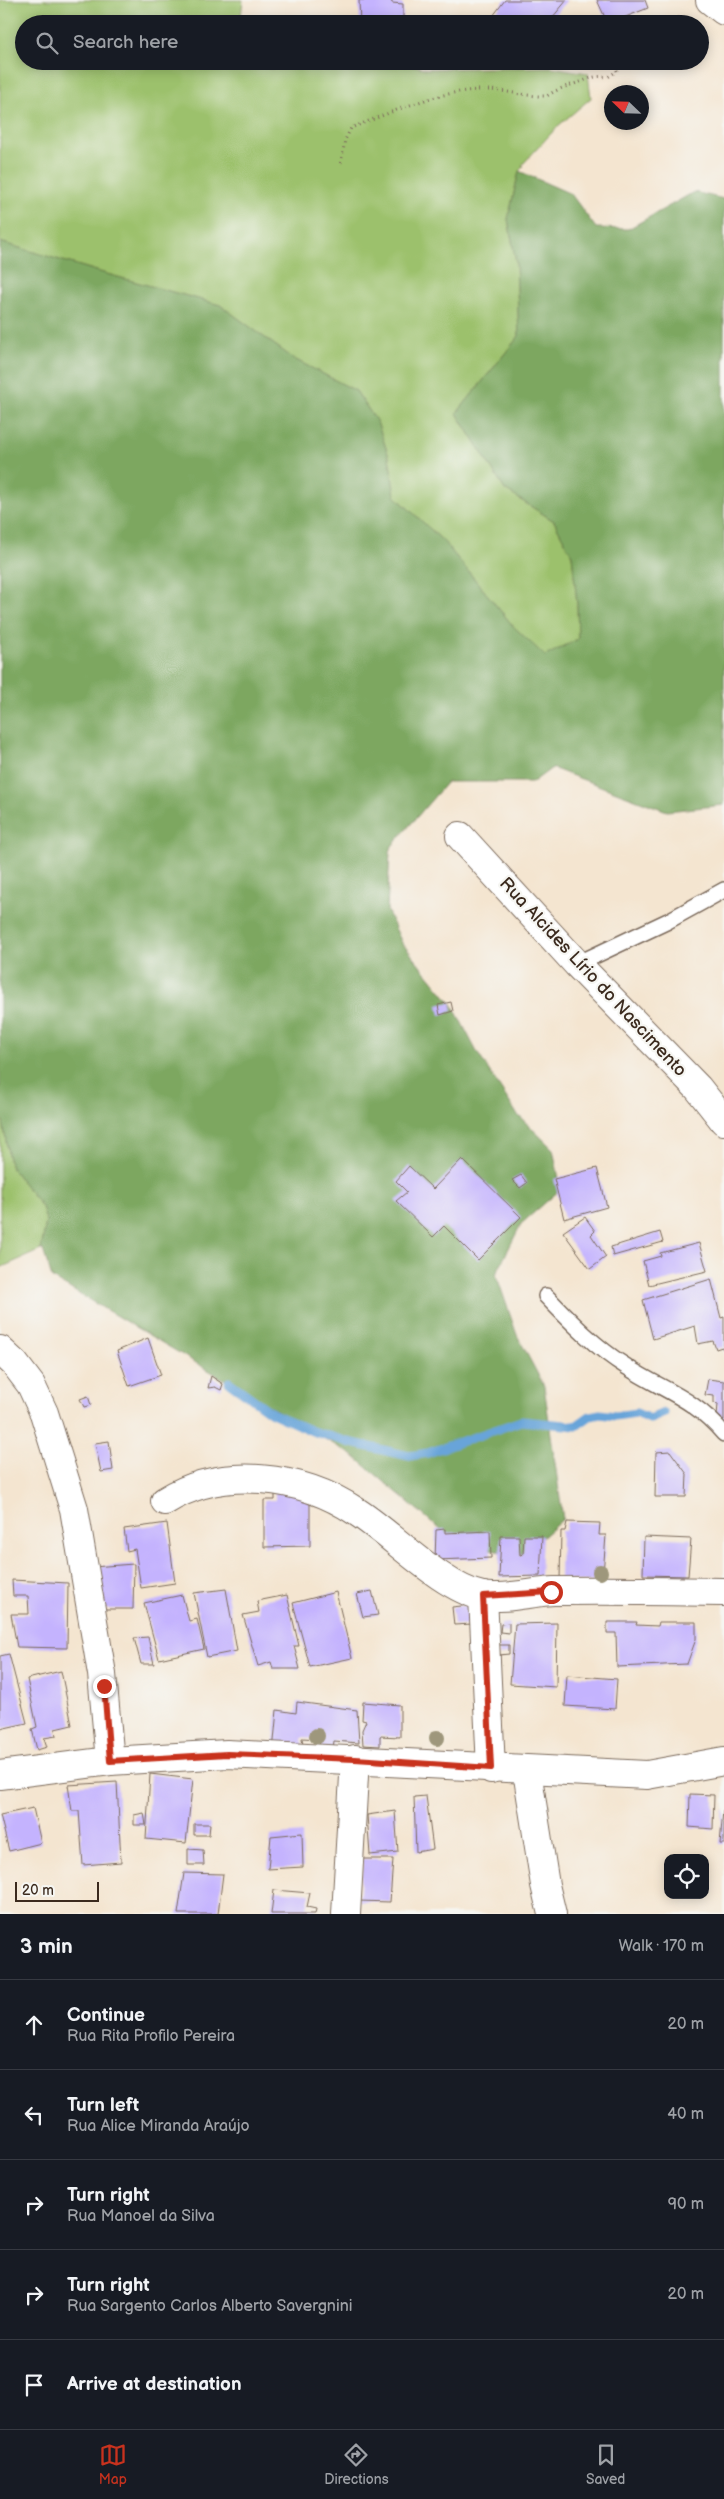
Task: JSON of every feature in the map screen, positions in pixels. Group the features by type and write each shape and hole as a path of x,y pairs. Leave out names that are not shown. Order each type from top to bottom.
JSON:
{"street":[{"path":"710,0 724,11"},
{"name":"Rua Alcides Lírio do Nascimento","path":"460,836 577,964 698,1088 724,1121"},
{"path":"0,1350 15,1364 31,1385 44,1413 74,1509 102,1674 110,1761"},
{"path":"165,1502 181,1491 211,1482 248,1478 299,1485 330,1496 358,1512 438,1574 483,1596 584,1591 724,1592"},
{"path":"483,1596 491,1768"},
{"path":"0,1775 110,1761 227,1754 355,1759 527,1771 647,1775 724,1761"},
{"path":"346,1914 355,1759"},
{"path":"527,1771 545,1886 552,1914"}],"lane":[{"path":"577,964 668,921 724,890"},
{"path":"546,1296 596,1345 628,1368 679,1395 702,1412 724,1434"}],"path":[{"path":"341,163 345,140 351,128 416,103 458,91 483,90 532,97 547,96 562,86 578,83 594,75 608,77 617,70"}],"green space":[{"path":"0,0 243,0 241,15 15,15 15,70 570,70 588,73 591,98 558,126 522,165 524,166 519,171 508,219 516,262 519,336 457,413 505,490 554,521 572,555 577,603 578,639 544,657 513,626 444,542 395,496 389,457 377,422 356,391 294,359 220,305 0,242"},
{"path":"519,171 571,194 596,228 628,229 694,192 724,199 724,805 667,811 552,768 533,782 447,782 392,846 390,852 387,910 402,943 452,1004 477,1052 517,1114 553,1149 561,1189 521,1224 496,1274 517,1335 544,1386 563,1519 523,1554 461,1547 354,1456 52,1278 43,1250 41,1250 46,1221 42,1207 10,1166 3,1121 0,1118 0,242 220,305 294,359 356,391 377,422 389,457 395,496 444,542 513,626 545,656 578,639 577,603 572,555 554,521 505,490 457,413 519,336 516,262 508,219"},
{"path":"0,1118 3,1121 10,1166 42,1207 46,1221 41,1250 0,1268"}],"building":[{"path":"359,0 391,0 392,3 403,4 403,15 360,15"},
{"path":"505,0 567,0 554,15 494,15"},
{"path":"597,0 645,0 648,8 630,15 604,15"},
{"path":"451,1002 453,1011 440,1015 438,1005"},
{"path":"462,1159 521,1217 478,1260 444,1226 433,1237 396,1201 407,1192 396,1181 409,1166 433,1189"},
{"path":"597,1168 607,1207 564,1219 554,1179"},
{"path":"521,1175 527,1183 520,1188 512,1180"},
{"path":"585,1217 595,1231 591,1235 606,1257 590,1269 563,1232"},
{"path":"660,1232 663,1242 613,1256 611,1247"},
{"path":"699,1243 707,1271 649,1285 643,1261 661,1256 660,1253"},
{"path":"711,1279 721,1318 724,1317 724,1351 722,1347 716,1349 713,1341 698,1344 695,1326 653,1339 643,1300"},
{"path":"148,1338 161,1375 129,1386 117,1351"},
{"path":"211,1376 223,1384 221,1390 215,1387 208,1388"},
{"path":"708,1379 724,1381 724,1420 717,1416 718,1404 714,1403 714,1396 705,1395"},
{"path":"88,1396 91,1405 84,1407 80,1399"},
{"path":"109,1441 113,1470 101,1472 95,1443"},
{"path":"670,1451 687,1474 686,1497 655,1497 656,1452"},
{"path":"275,1491 310,1495 310,1546 264,1547 264,1500 275,1500"},
{"path":"567,1522 600,1523 599,1535 606,1535 603,1575 598,1575 598,1582 560,1580 561,1531 565,1531"},
{"path":"167,1523 175,1583 141,1588 135,1549 127,1551 124,1529"},
{"path":"445,1529 445,1533 490,1531 491,1558 435,1560 436,1530"},
{"path":"501,1536 519,1536 520,1555 523,1554 524,1536 542,1536 540,1576 499,1577"},
{"path":"644,1537 691,1539 688,1576 643,1575"},
{"path":"134,1564 133,1609 99,1609 92,1567"},
{"path":"12,1580 68,1583 67,1648 17,1647 11,1614 29,1614 28,1596 13,1596"},
{"path":"226,1589 237,1651 207,1657 194,1593"},
{"path":"372,1591 378,1615 363,1617 357,1594"},
{"path":"336,1592 352,1658 310,1667 293,1603"},
{"path":"182,1595 189,1621 197,1619 204,1649 159,1659 144,1603"},
{"path":"287,1595 299,1646 294,1646 300,1669 273,1669 271,1662 258,1666 243,1615 259,1612 257,1601"},
{"path":"471,1605 472,1624 454,1625 452,1607"},
{"path":"607,1622 637,1622 636,1625 658,1626 659,1622 696,1622 696,1639 687,1664 617,1667 616,1633 607,1633"},
{"path":"509,1623 509,1633 500,1632 501,1624"},
{"path":"557,1623 556,1687 510,1684 515,1624"},
{"path":"148,1637 154,1664 141,1664 134,1638"},
{"path":"499,1645 509,1645 509,1654 499,1655"},
{"path":"9,1654 27,1723 0,1729 0,1656"},
{"path":"61,1671 72,1725 55,1729 56,1736 44,1738 47,1747 37,1750 32,1729 37,1727 27,1679"},
{"path":"567,1675 617,1679 615,1709 565,1706"},
{"path":"297,1702 357,1710 359,1743 334,1741 333,1749 320,1748 319,1739 302,1738 303,1745 273,1751 277,1710 296,1713"},
{"path":"363,1702 400,1705 400,1737 380,1736 380,1746 363,1745 362,1730 366,1721 362,1720"},
{"path":"150,1774 193,1779 186,1843 146,1839"},
{"path":"117,1782 121,1862 83,1865 79,1811 72,1811 68,1785"},
{"path":"690,1794 714,1795 713,1829 689,1827"},
{"path":"426,1796 433,1849 416,1852 414,1797"},
{"path":"33,1808 41,1843 9,1851 0,1815"},
{"path":"723,1810 724,1844 720,1844"},
{"path":"395,1811 398,1852 370,1855 367,1815"},
{"path":"144,1813 146,1825 134,1825 134,1815"},
{"path":"194,1824 210,1824 209,1835 194,1835"},
{"path":"302,1833 303,1867 268,1869 271,1836"},
{"path":"188,1849 203,1850 204,1865 188,1865"},
{"path":"363,1859 393,1859 390,1902 359,1901"},
{"path":"184,1873 223,1874 218,1914 178,1914"},
{"path":"274,1890 310,1893 307,1907 316,1909 315,1914 271,1914"}],"waterway":[{"path":"229,1382 272,1413 312,1431 348,1442 409,1456 428,1453 521,1421 576,1426 590,1416 600,1414 615,1416 636,1413 650,1419 664,1413"}],"route":[{"path":"104,1686 110,1761 227,1754 355,1759 491,1768 483,1596 551,1592"}]}
